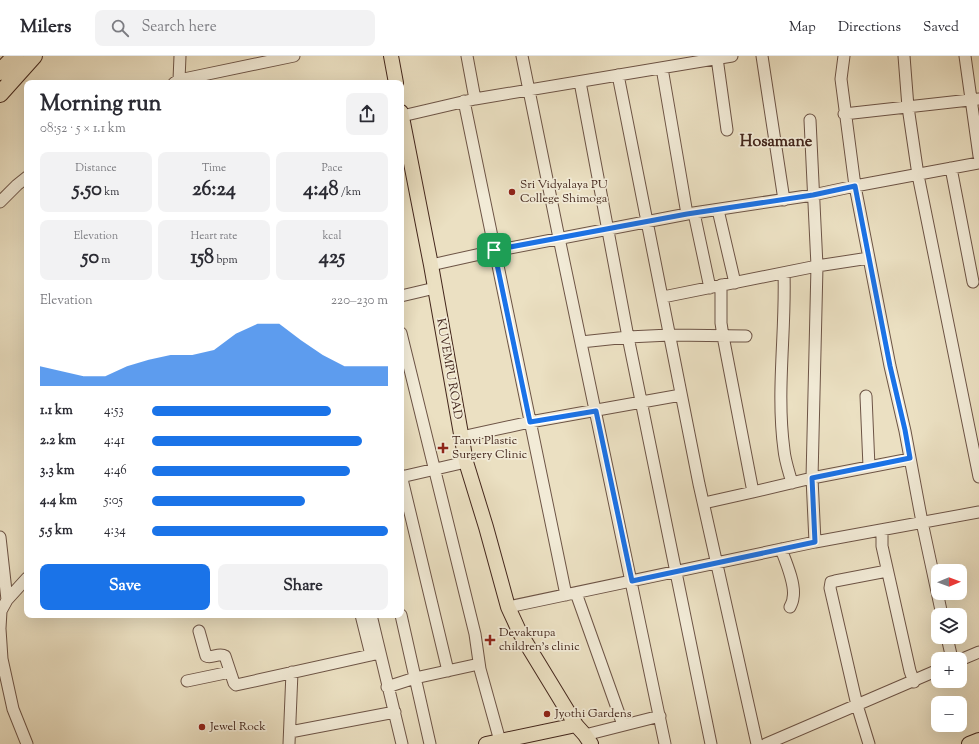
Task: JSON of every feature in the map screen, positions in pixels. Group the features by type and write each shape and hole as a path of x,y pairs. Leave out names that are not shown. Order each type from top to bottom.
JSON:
{"highway":[{"path":"0,72 15,56"},
{"path":"0,94 34,56"}],"main road":[{"path":"391,56 395,80"},
{"name":"KUVEMPU ROAD","path":"404,129 431,265 466,462 508,607 520,633 584,734"},
{"path":"486,744 500,741 584,734"},
{"path":"969,744 979,740"}],"street":[{"path":"178,80 180,56"},
{"path":"187,80 294,56"},
{"path":"467,56 475,99"},
{"path":"522,56 666,744"},
{"path":"404,113 475,99 662,68 705,58 732,56"},
{"path":"762,56 784,200"},
{"path":"844,56 841,79 844,114 855,186 890,366 905,430 922,522 940,608"},
{"path":"904,56 908,107 918,175 979,477"},
{"path":"964,56 975,99 979,156"},
{"path":"717,58 728,130"},
{"path":"662,68 691,214 710,288"},
{"path":"618,75 663,297 681,395 756,744"},
{"path":"580,82 628,336 711,744"},
{"path":"844,114 975,99"},
{"path":"464,101 530,422 571,594 623,726"},
{"path":"810,120 817,266 812,478 815,542"},
{"path":"431,265 494,250 691,214 813,195 979,163"},
{"path":"951,168 973,282"},
{"path":"0,202 16,184 24,179"},
{"path":"718,210 735,283"},
{"path":"663,297 817,266 869,258"},
{"path":"784,273 784,323 781,378 782,428 784,451 792,483"},
{"path":"721,285 721,322 723,336 754,492"},
{"path":"404,295 435,288"},
{"path":"581,342 628,336 746,336"},
{"path":"404,345 475,634 480,664 500,741"},
{"path":"461,437 530,422 681,395"},
{"path":"866,396 869,467"},
{"path":"704,503 812,478 910,458"},
{"path":"404,475 466,462"},
{"path":"404,489 448,672"},
{"path":"508,607 815,542 979,512"},
{"path":"882,530 882,546 887,571 910,672 914,682"},
{"path":"0,537 7,600"},
{"path":"781,549 793,590 794,598 790,607"},
{"path":"870,744 857,705 830,588 831,582 887,571"},
{"path":"24,581 7,600 2,612 0,628 2,659 13,709 27,744"},
{"path":"362,618 395,712 402,744"},
{"path":"371,618 376,654"},
{"path":"402,618 430,744"},
{"path":"199,631 206,656 224,655 234,683 239,685 376,654"},
{"path":"967,657 979,652"},
{"path":"387,687 416,678 480,664"},
{"path":"186,682 230,672"},
{"path":"289,744 292,672"},
{"path":"766,744 931,674"},
{"path":"290,732 395,712"},
{"path":"584,734 623,726 660,716"}],"place":[{"name":"Sri Vidyalaya PU College Shimoga","path":"512,192"},
{"name":"Tanvi Plastic Surgery Clinic","path":"443,448"},
{"name":"Devakrupa children's clinic","path":"490,640"},
{"name":"Jyothi Gardens","path":"547,714"},
{"name":"Jewel Rock","path":"202,727"}],"district":[{"name":"Hosamane","path":"776,142"}],"route":[{"path":"855,186 890,366 910,458 812,478 815,542 632,581 596,411 530,422 494,250 687,214 813,195 855,186"}]}
